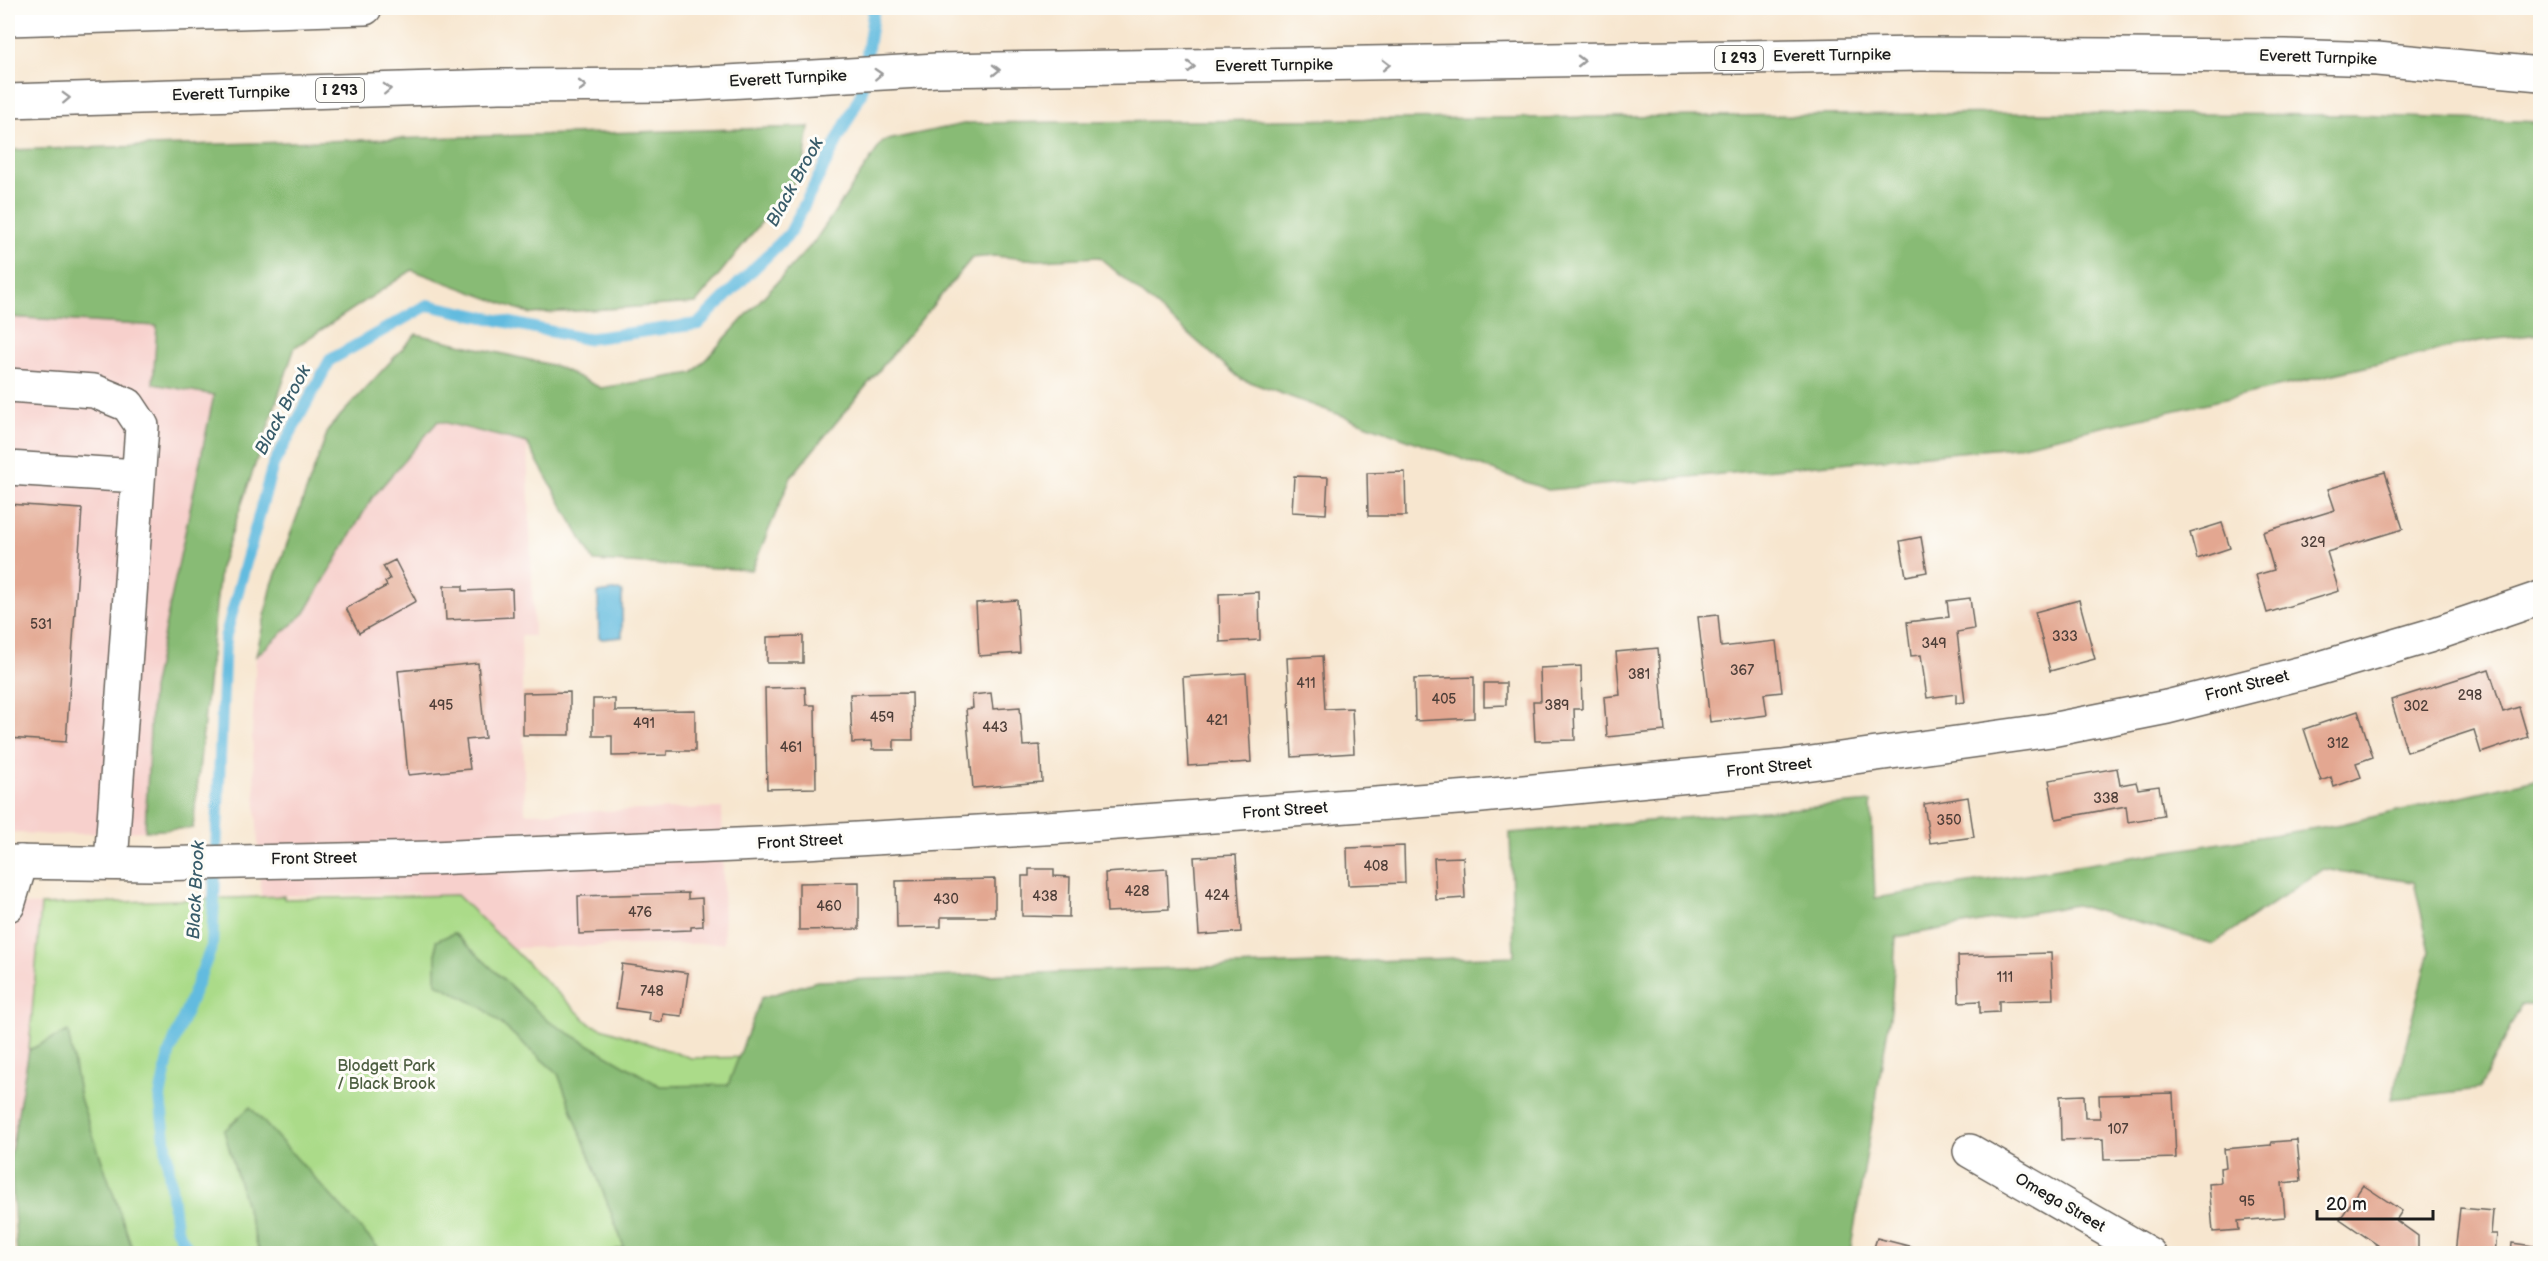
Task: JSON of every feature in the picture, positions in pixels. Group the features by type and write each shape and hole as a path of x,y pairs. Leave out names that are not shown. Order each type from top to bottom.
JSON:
{"main road":[{"path":"8,19 365,8"},
{"name":"Everett Turnpike","path":"8,101 500,86 673,85 937,70 1944,54 2285,56 2377,59 2541,74"},
{"path":"8,385 94,391 128,405 142,426 111,863"},
{"path":"8,468 138,476"},
{"name":"Front Street","path":"14,862 152,864 432,858 1062,827 1471,797 1782,767 2051,730 2167,706 2310,671 2397,646 2541,598"},
{"path":"8,905 14,862"},
{"name":"Omega Street","path":"1970,1151 2149,1254"}],"shaded area":[{"path":"8,317 158,326 214,394 152,689 145,831 51,835 8,832"},
{"path":"438,421 527,443 534,636 521,636 525,813 722,808 724,943 470,949 417,893 261,896 252,735 256,656 306,613 372,498"},
{"path":"8,904 41,905 29,1050 10,1158 8,1157"}],"green space":[{"path":"2034,113 2353,115 2540,122 2540,334 2479,341 2014,447 1548,490 1241,379 1099,257 1038,260 994,256 972,258 791,477 752,570 594,561 527,443 438,421 372,498 305,613 256,656 272,585 329,428 416,334 556,366 601,388 693,373 814,242 883,141 968,123"},
{"path":"809,127 803,171 696,303 531,314 412,270 295,347 220,568 193,828 145,831 152,689 214,395 153,384 157,326 8,317 8,150"},
{"path":"2540,778 2540,1005 2521,1005 2479,1089 2392,1099 2430,951 2414,882 2323,869 2213,944 2076,905 1896,937 1891,1010 1850,1253 606,1253 624,1247 558,1074 483,1008 436,983 436,941 454,933 548,1021 660,1086 728,1085 761,998 817,981 1514,956 1510,833 1871,802 1875,898 2342,824"},
{"name":"Blodgett Park / Black Brook","path":"457,895 590,1024 691,1058 1041,1053 1554,1253 60,1253 67,1032 29,1050 41,905 284,896 284,899"},
{"path":"68,1031 80,1098 134,1253 17,1253 10,1158 29,1050"},
{"path":"250,1107 383,1253 266,1254 258,1248 224,1131"}],"water":[{"path":"619,590 622,592 622,637 602,639 599,637 598,593"}],"building":[{"path":"1405,472 1406,516 1368,516 1367,473"},
{"path":"2385,472 2403,529 2327,552 2339,591 2267,613 2256,575 2274,570 2263,532 2335,510 2328,489"},
{"path":"1294,476 1328,477 1326,514 1292,512"},
{"path":"8,504 82,509 66,742 8,738"},
{"path":"2222,523 2230,548 2197,559 2190,533"},
{"path":"1921,537 1927,572 1906,576 1900,541"},
{"path":"395,560 416,601 359,633 346,608 387,586 385,582 390,579 383,566"},
{"path":"444,586 463,586 463,591 512,589 513,617 446,620"},
{"path":"1259,592 1260,640 1220,642 1219,594"},
{"path":"1970,598 1974,629 1957,632 1965,702 1956,703 1956,694 1927,698 1921,655 1911,656 1907,622 1949,617 1947,601"},
{"path":"1017,600 1020,653 979,656 976,603"},
{"path":"2079,600 2095,659 2050,671 2035,612"},
{"path":"1718,615 1721,647 1776,641 1782,692 1764,694 1767,715 1710,722 1698,617"},
{"path":"803,636 803,663 767,663 767,637"},
{"path":"1658,648 1665,731 1607,737 1604,697 1620,695 1616,652"},
{"path":"1322,656 1325,709 1352,708 1354,753 1292,757 1287,658"},
{"path":"478,663 485,738 466,740 470,769 408,775 398,671"},
{"path":"1581,666 1582,709 1574,709 1575,740 1535,741 1533,701 1541,701 1540,668"},
{"path":"2489,669 2503,712 2519,707 2528,737 2481,753 2474,730 2407,752 2391,700"},
{"path":"1246,673 1251,762 1188,766 1183,677"},
{"path":"1474,677 1474,718 1415,721 1414,679"},
{"path":"1484,683 1506,683 1506,705 1484,706"},
{"path":"805,687 806,705 815,705 816,788 767,789 765,688"},
{"path":"570,692 570,735 523,735 523,693"},
{"path":"912,693 913,740 894,740 894,750 872,750 871,742 852,743 850,694"},
{"path":"991,693 993,709 1020,707 1023,746 1040,745 1042,782 973,788 966,709 973,708 972,695"},
{"path":"593,699 615,699 615,711 695,710 695,751 667,751 667,755 612,756 612,736 593,736"},
{"path":"2358,711 2373,757 2356,763 2361,777 2334,787 2331,777 2321,781 2304,729"},
{"path":"2117,768 2120,785 2136,782 2138,789 2159,786 2164,816 2128,822 2126,806 2056,819 2049,780"},
{"path":"1968,797 1974,837 1930,843 1924,804"},
{"path":"1404,846 1405,883 1348,885 1347,848"},
{"path":"1236,855 1241,932 1199,935 1194,857"},
{"path":"1463,857 1465,898 1436,900 1434,858"},
{"path":"1029,869 1054,869 1054,876 1070,877 1069,917 1022,916 1022,876 1029,876"},
{"path":"1167,869 1169,909 1107,912 1105,873"},
{"path":"995,879 995,917 941,917 941,927 897,928 896,881"},
{"path":"859,882 859,929 799,930 799,883"},
{"path":"688,893 688,899 702,898 703,926 691,927 691,930 579,934 578,896"},
{"path":"2051,953 2053,999 1999,1001 1999,1012 1980,1013 1980,1001 1959,1002 1958,956"},
{"path":"622,964 688,973 682,1016 663,1014 662,1022 649,1020 650,1013 616,1008"},
{"path":"2173,1093 2176,1158 2104,1160 2103,1139 2061,1140 2060,1096 2084,1095 2085,1118 2100,1118 2099,1095"},
{"path":"2297,1140 2301,1181 2282,1183 2285,1217 2238,1221 2239,1230 2213,1232 2209,1184 2221,1183 2220,1168 2226,1167 2224,1149"},
{"path":"2363,1185 2402,1211 2396,1220 2418,1236 2418,1254 2379,1254 2379,1246 2340,1219"},
{"path":"2460,1208 2493,1211 2491,1234 2497,1234 2495,1254 2455,1254"},
{"path":"1877,1238 1936,1253 1872,1254"},
{"path":"2512,1243 2540,1247 2540,1254 2511,1254"}],"waterway":[{"name":"Black Brook","path":"191,1254 176,1228 160,1097 169,1054 212,946 225,638 273,465 330,360 428,305 586,339 698,324 790,233 861,94 874,8"}]}
